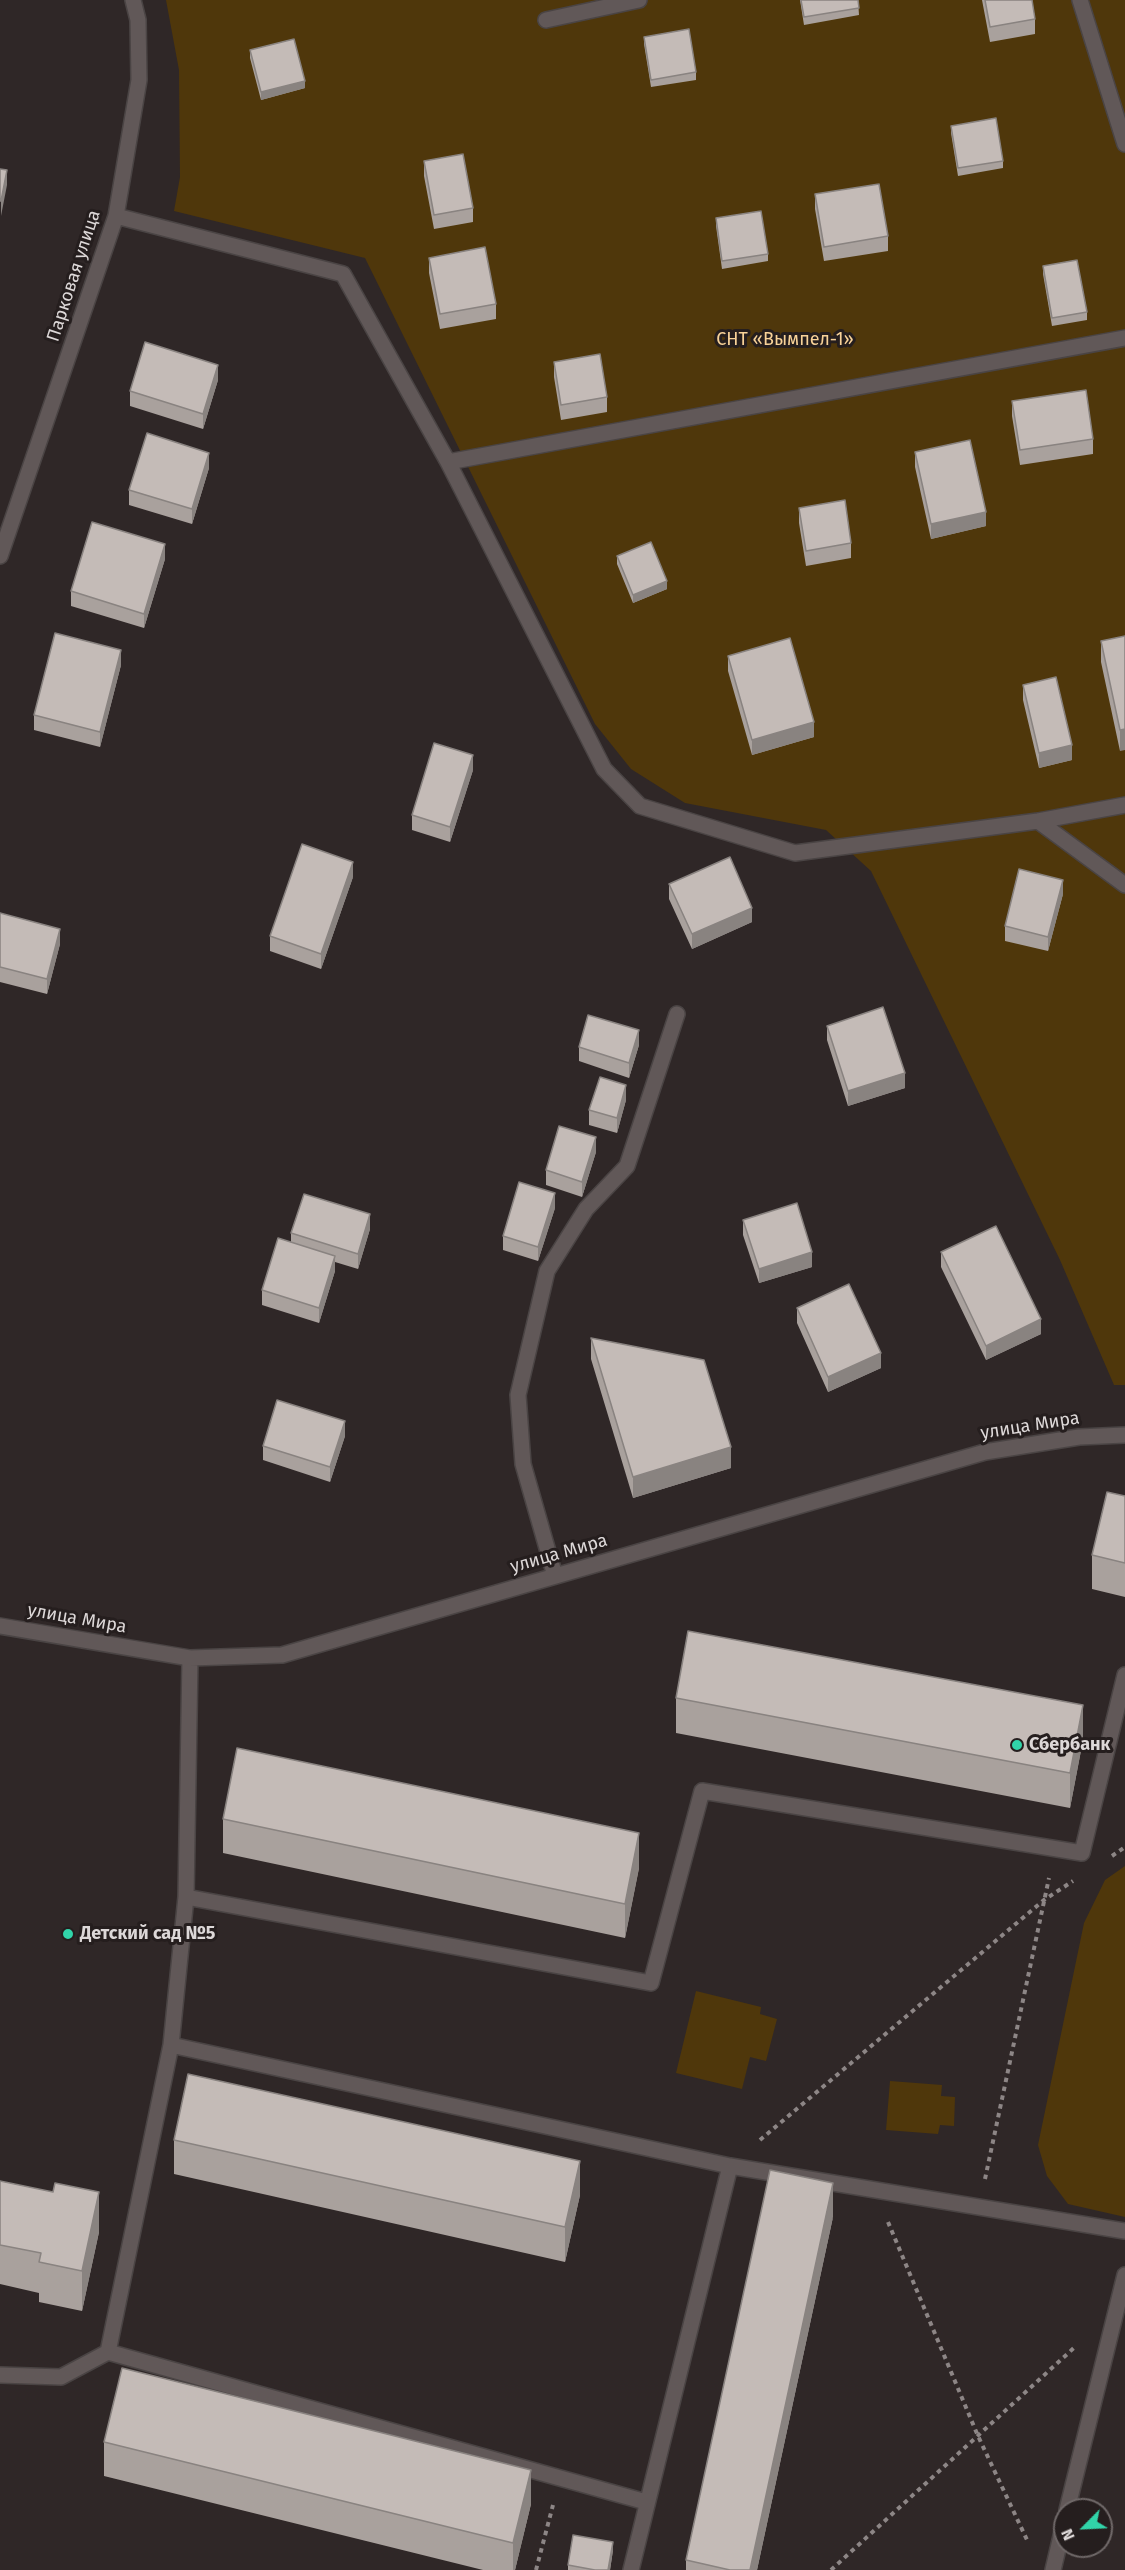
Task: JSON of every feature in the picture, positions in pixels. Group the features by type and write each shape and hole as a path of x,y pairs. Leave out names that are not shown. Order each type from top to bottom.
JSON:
{"street":[{"name":"Парковая улица","path":"0,556 116,216 139,80 138,20 133,0"},
{"path":"546,20 639,0"},
{"path":"1080,0 1125,144"},
{"path":"116,216 343,274 448,462 604,769 640,806 795,853 1038,821 1125,805"},
{"path":"448,462 1125,338"},
{"path":"1038,821 1125,885"},
{"path":"555,1576 523,1464 518,1395 547,1270 586,1209 627,1166 677,1014"},
{"name":"улица Мира","path":"0,1626 190,1658 282,1655 985,1452 1079,1437 1125,1435"},
{"path":"108,2352 171,2045 186,1897 190,1658"},
{"path":"186,1897 651,1983 702,1791 1082,1853 1125,1675"},
{"path":"171,2045 730,2166 1125,2230"},
{"path":"631,2570 730,2166"},
{"path":"1070,2498 1125,2275"},
{"path":"0,2375 61,2378 108,2352 646,2502"}],"path":[{"path":"1107,1859 1125,1847"},
{"path":"979,2206 1055,1848"},
{"path":"730,2166 1044,1900 1080,1877"},
{"path":"874,2189 978,2436 1032,2549"},
{"path":"831,2570 1117,2309"},
{"path":"536,2570 560,2478"}],"green space":[{"name":"СНТ «Вымпел-1»","path":"166,0 1125,0 1125,1385 1114,1385 1060,1260 871,871 826,830 685,803 631,769 595,724 365,258 174,211 180,177 179,70"},
{"path":"1125,1866 1125,2217 1068,2204 1047,2176 1038,2145 1084,1923 1105,1880"},
{"path":"696,1991 761,2007 760,2014 777,2019 766,2061 750,2057 742,2089 676,2073"},
{"path":"890,2081 942,2085 941,2096 955,2097 954,2126 940,2125 938,2134 886,2130"}],"building":[{"path":"801,0 858,0 859,8 804,17"},
{"path":"985,0 1032,0 1035,19 990,27"},
{"path":"689,29 696,72 651,80 644,37"},
{"path":"294,39 305,81 261,92 250,50"},
{"path":"996,118 1003,161 958,168 951,126"},
{"path":"463,154 473,208 434,215 424,161"},
{"path":"0,169 7,170 1,201 0,201"},
{"path":"879,184 888,236 824,247 815,194"},
{"path":"761,211 768,254 722,261 716,218"},
{"path":"485,247 496,304 440,314 429,258"},
{"path":"1077,260 1087,312 1052,318 1043,266"},
{"path":"145,342 218,365 203,414 130,391"},
{"path":"600,354 607,397 561,405 554,362"},
{"path":"1086,390 1093,439 1020,450 1012,401"},
{"path":"147,433 209,453 192,509 129,490"},
{"path":"970,440 986,512 931,524 915,452"},
{"path":"845,500 851,543 806,551 799,508"},
{"path":"92,522 165,544 144,614 71,591"},
{"path":"651,542 667,581 633,595 617,556"},
{"path":"55,633 121,650 100,732 34,715"},
{"path":"1125,636 1125,729 1120,730 1101,641"},
{"path":"790,638 814,722 752,740 728,656"},
{"path":"1056,677 1072,745 1039,753 1023,685"},
{"path":"434,743 473,755 450,827 412,815"},
{"path":"302,844 353,862 321,954 270,936"},
{"path":"730,857 752,908 692,934 669,884"},
{"path":"1019,869 1063,880 1048,937 1005,926"},
{"path":"0,913 60,929 47,979 0,967"},
{"path":"883,1007 905,1073 848,1091 827,1026"},
{"path":"588,1015 639,1030 629,1063 579,1047"},
{"path":"600,1077 626,1085 617,1118 589,1110"},
{"path":"559,1126 596,1137 582,1182 546,1170"},
{"path":"519,1182 555,1193 538,1247 503,1236"},
{"path":"304,1194 370,1214 358,1254 291,1233"},
{"path":"797,1203 812,1252 759,1269 743,1220"},
{"path":"996,1226 1041,1319 986,1346 941,1252"},
{"path":"278,1238 335,1256 319,1308 262,1290"},
{"path":"849,1284 881,1353 828,1377 797,1308"},
{"path":"591,1338 704,1360 731,1447 633,1477"},
{"path":"277,1400 345,1421 330,1467 263,1446"},
{"path":"1107,1492 1125,1496 1125,1563 1092,1555"},
{"path":"688,1631 1083,1705 1070,1773 676,1698"},
{"path":"237,1748 639,1833 625,1904 223,1819"},
{"path":"188,2074 580,2161 565,2227 174,2140"},
{"path":"770,2170 833,2183 750,2570 730,2570 686,2560"},
{"path":"0,2181 53,2192 55,2183 99,2192 82,2271 39,2262 41,2253 0,2245"},
{"path":"122,2368 531,2470 513,2543 104,2442"},
{"path":"573,2535 613,2542 608,2570 568,2565"}],"place":[{"name":"Сбербанк","path":"1017,1745"},
{"name":"Детский сад №5","path":"68,1934"}]}
